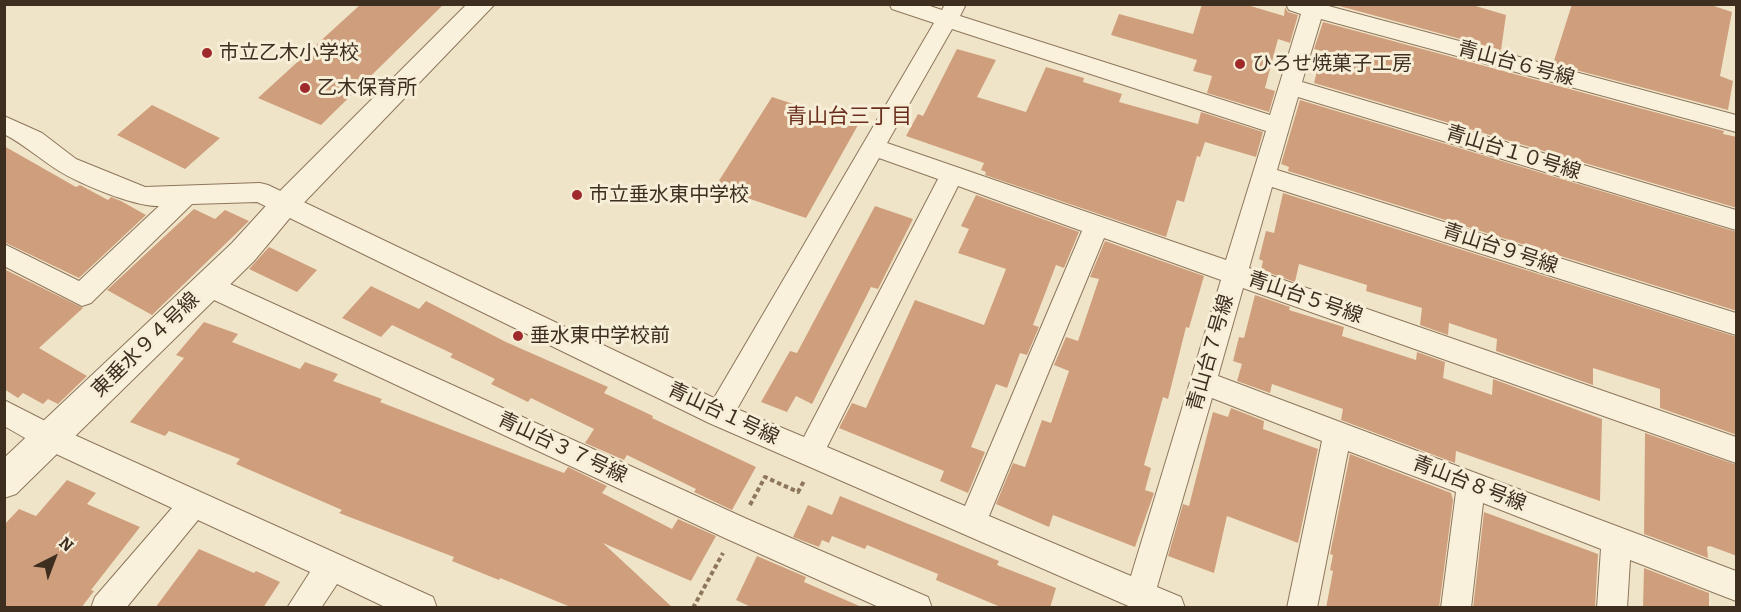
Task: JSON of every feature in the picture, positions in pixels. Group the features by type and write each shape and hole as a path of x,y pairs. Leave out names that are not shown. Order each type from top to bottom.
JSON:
{"street":[{"name":"東垂水９４号線","path":"4,482 243,252 284,205 483,4"},
{"path":"899,4 951,13 1278,126"},
{"name":"青山台７号線","path":"1140,594 1290,86 1304,7"},
{"name":"青山台６号線","path":"1304,7 1737,123"},
{"path":"719,414 951,13"},
{"name":"青山台１０号線","path":"1290,86 1737,220"},
{"name":"青山台１号線","path":"4,124 34,139 68,165 143,197 260,192 719,414 1170,608"},
{"name":"青山台５号線","path":"873,147 1737,450"},
{"path":"810,453 952,175"},
{"name":"青山台９号線","path":"1263,175 1737,324"},
{"path":"4,254 82,295 185,196"},
{"path":"972,523 1097,225"},
{"name":"青山台３７号線","path":"208,285 737,529 917,608"},
{"name":"青山台８号線","path":"1202,382 1737,586"},
{"path":"4,412 49,437 422,608"},
{"path":"1302,608 1337,434"},
{"path":"1456,608 1471,485"},
{"path":"106,608 194,503"},
{"path":"1612,608 1616,540"},
{"path":"302,608 332,566"}],"building":[{"path":"361,4 444,4 321,125 258,98"},
{"path":"1202,4 1244,4 1284,16 1285,7 1288,12 1298,15 1290,43 1278,39 1265,88 1275,91 1269,112 1207,93 1212,76 1193,71 1197,60 1111,35 1119,14 1193,34"},
{"path":"1332,4 1469,4 1506,15 1501,50"},
{"path":"1572,4 1708,4 1732,12 1720,76 1733,81 1728,110 1553,64"},
{"path":"1323,22 1724,131 1723,134 1737,137 1737,208 1314,83 1322,51 1314,49"},
{"path":"957,49 996,60 977,97 1026,112 1046,67 1084,78 1083,82 1122,94 1119,102 1198,124 1201,112 1263,132 1256,157 1205,142 1200,157 1197,156 1184,202 1177,200 1166,237 985,175 986,172 981,170 984,163 906,136 918,114 923,116"},
{"path":"772,97 858,125 806,218 715,187"},
{"path":"1300,100 1737,232 1737,311 1288,171 1289,167 1281,164"},
{"path":"152,105 220,138 185,169 117,135"},
{"path":"4,146 76,187 80,185 108,200 111,197 121,201 146,215 79,278 4,242"},
{"path":"1283,193 1737,337 1737,435 1660,408 1660,389 1593,368 1593,385 1496,351 1497,339 1449,323 1448,335 1420,325 1422,308 1366,291 1367,285 1299,264 1295,282 1261,270 1263,261 1259,259 1266,231 1274,233"},
{"path":"976,195 1079,232 1064,268 1056,265 1033,325 1039,327 1027,355 1020,353 1007,388 996,384 971,447 985,452 968,493 940,481 944,471 839,428 852,403 866,408 915,300 984,325 1006,269 958,253 969,229 961,226"},
{"path":"875,206 913,219 878,289 871,287 812,404 796,396 787,412 761,402 790,351 797,353"},
{"path":"194,209 215,219 225,210 249,221 152,315 107,290"},
{"path":"1105,241 1204,276 1189,328 1186,327 1168,399 1163,397 1144,465 1151,468 1145,490 1154,493 1135,547 1053,515 1049,527 996,504 1013,463 1025,467 1042,420 1051,423 1069,371 1054,365 1066,337 1078,341 1099,279 1090,277"},
{"path":"269,247 317,270 297,292 249,269"},
{"path":"4,269 83,308 39,348 87,376 58,404 48,399 43,404 23,393 18,398 4,389"},
{"path":"371,286 419,309 426,301 506,342 608,387 604,393 756,467 732,510 694,492 696,489 627,455 624,460 585,443 594,429 531,398 528,402 491,384 495,379 450,357 453,354 392,325 381,337 342,318"},
{"path":"1255,295 1290,307 1289,310 1344,327 1342,336 1416,360 1417,352 1445,362 1443,378 1492,395 1493,379 1602,419 1600,501 1456,451 1455,463 1341,420 1343,409 1272,384 1270,393 1237,381 1242,364 1233,361 1239,337 1244,338"},
{"path":"204,322 238,334 232,342 300,369 305,362 338,374 333,381 382,399 380,402 564,473 568,467 607,486 602,493 672,529 678,519 716,536 691,581 603,543 673,608 573,608 452,561 454,557 339,513 342,510 236,464 240,459 169,431 165,436 130,422 184,358 176,355"},
{"path":"1231,408 1264,421 1263,429 1318,449 1298,543 1227,516 1214,573 1168,556 1183,504 1189,506 1213,412 1228,417"},
{"path":"1645,433 1737,465 1737,556 1710,546 1707,547 1708,558 1644,534"},
{"path":"1350,454 1451,493 1453,500 1439,608 1326,608 1333,571 1330,570 1333,555 1330,554"},
{"path":"67,480 96,493 87,504 140,527 91,590 94,591 81,608 4,608 4,525 19,509 36,516"},
{"path":"840,496 999,561 997,565 1056,588 1050,608 1003,608 936,580 938,574 867,545 865,549 832,536 829,543 822,540 819,547 793,537 808,505 832,515"},
{"path":"1484,512 1598,554 1595,608 1473,608"},
{"path":"199,549 280,582 263,608 155,608"},
{"path":"757,556 806,577 804,582 864,608 753,608 736,600"},
{"path":"1644,568 1709,593 1709,608 1643,608"}],"place":[{"name":"市立乙木小学校","path":"207,53"},
{"name":"ひろせ焼菓子工房","path":"1240,64"},
{"name":"乙木保育所","path":"305,88"},
{"name":"市立垂水東中学校","path":"577,195"},
{"name":"垂水東中学校前","path":"518,336"}],"district":[{"name":"青山台三丁目","path":"849,117"}]}
